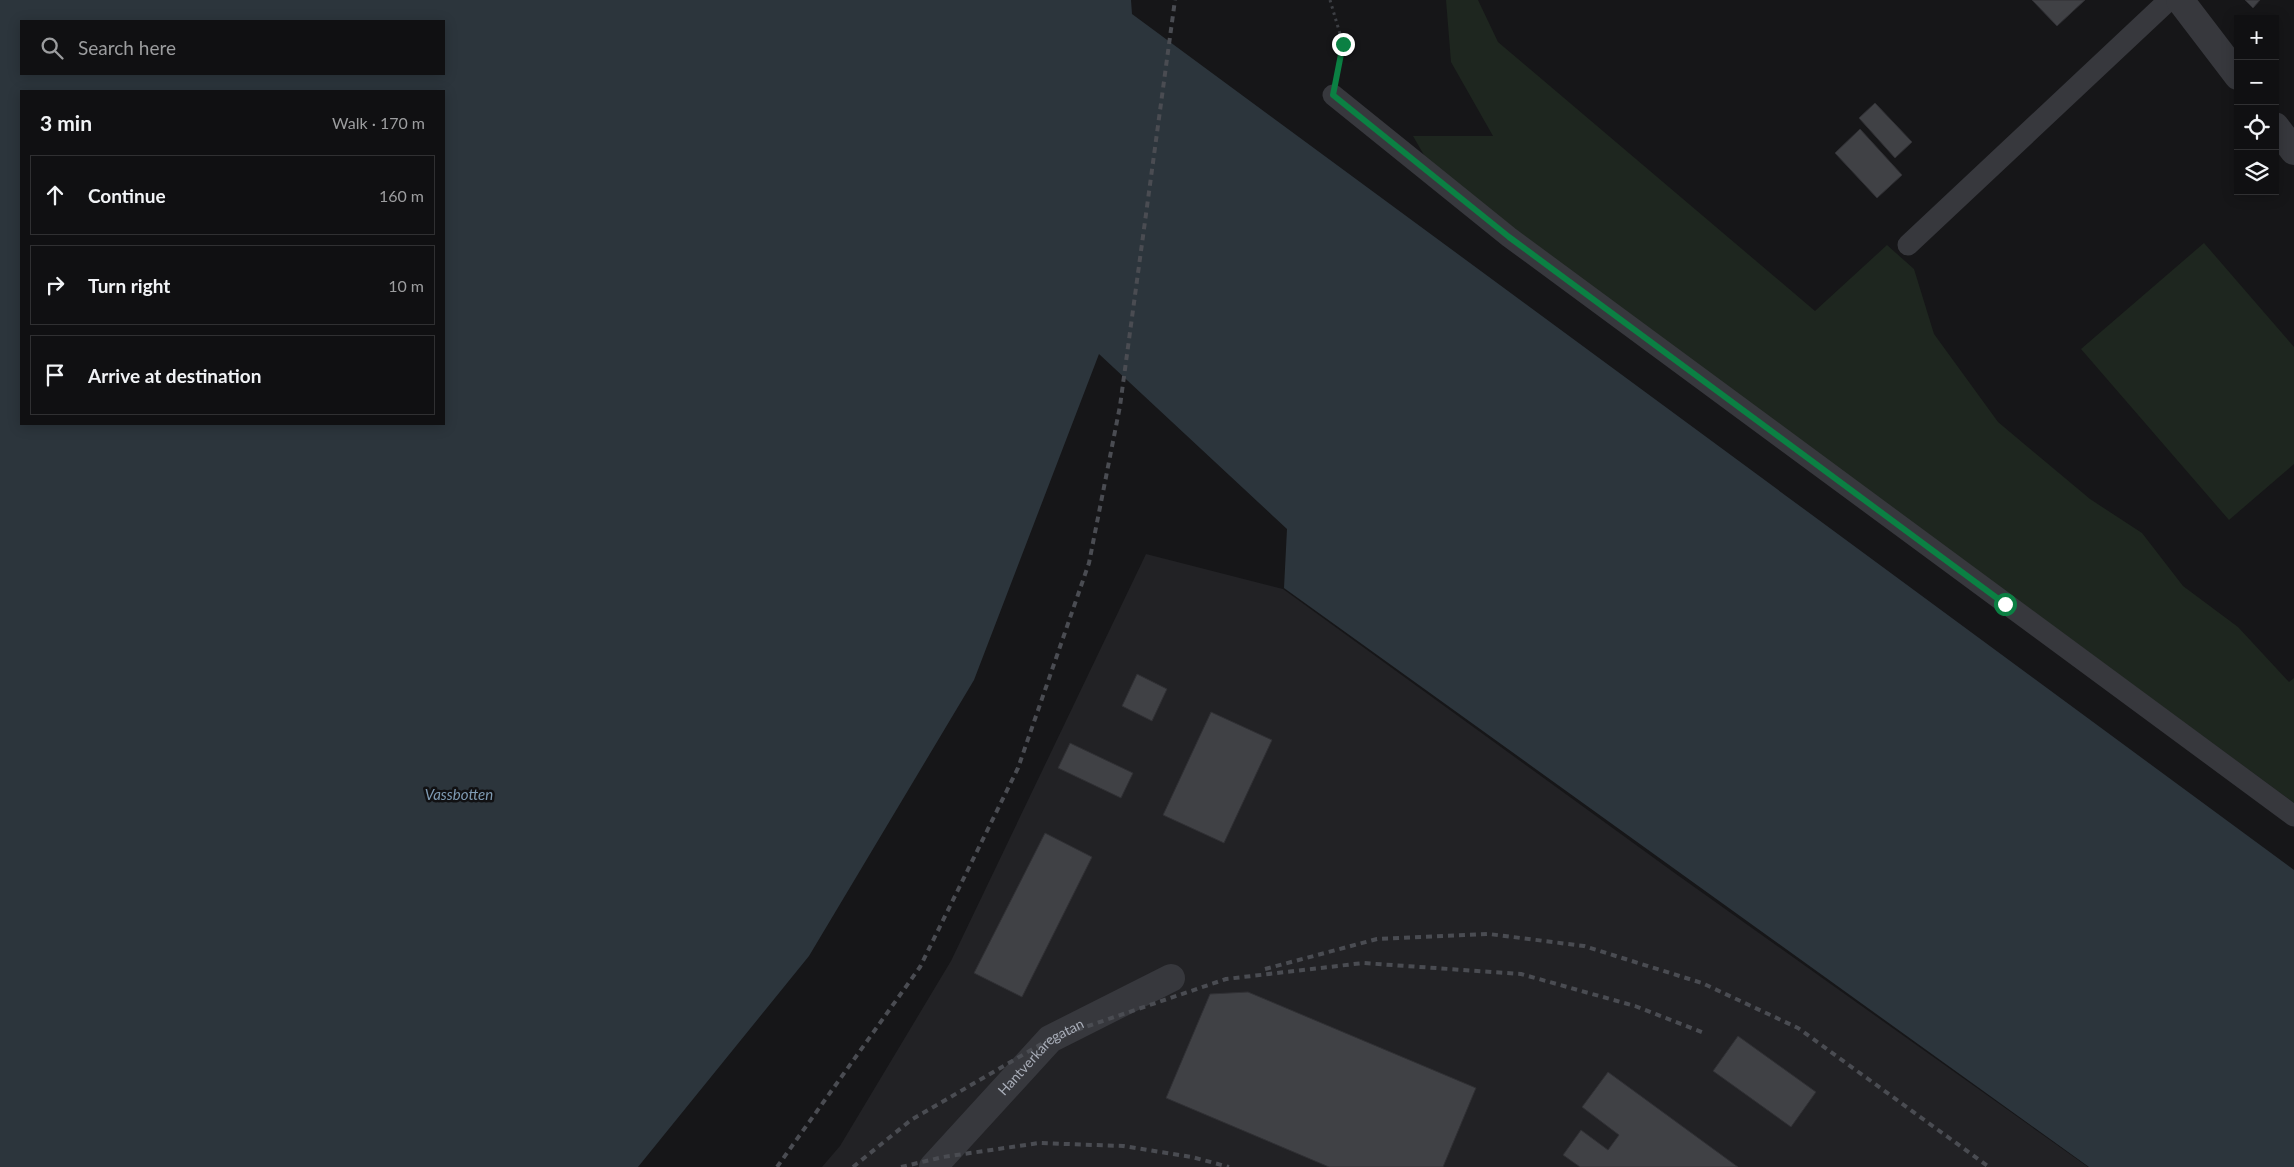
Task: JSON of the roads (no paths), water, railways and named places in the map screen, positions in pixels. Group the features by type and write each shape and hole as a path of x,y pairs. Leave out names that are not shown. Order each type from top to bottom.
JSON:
{"street":[{"path":"2180,0 2234,71"},
{"path":"2279,131 2294,151"},
{"name":"Hantverkaregatan","path":"933,1167 1050,1039 1171,978"}],"lane":[{"path":"1908,245 2169,0"},
{"path":"1333,95 1509,237 2294,816"}],"water":[{"name":"Vassbotten","path":"0,0 1131,0 1132,14 2294,870 2294,1167 2089,1167 1284,588 1287,529 1099,354 974,680 809,956 638,1167 0,1167"}],"railway":[{"path":"777,1167 920,967 1018,768 1089,563 1120,406 1175,0"},
{"path":"1265,969 1377,939 1489,934 1584,946 1702,983 1798,1028 1989,1167"},
{"path":"853,1167 911,1120 1050,1039 1226,979 1363,963 1521,974 1635,1006 1704,1033"},
{"path":"901,1167 943,1157 1039,1143 1123,1146 1192,1157 1229,1167"}]}
